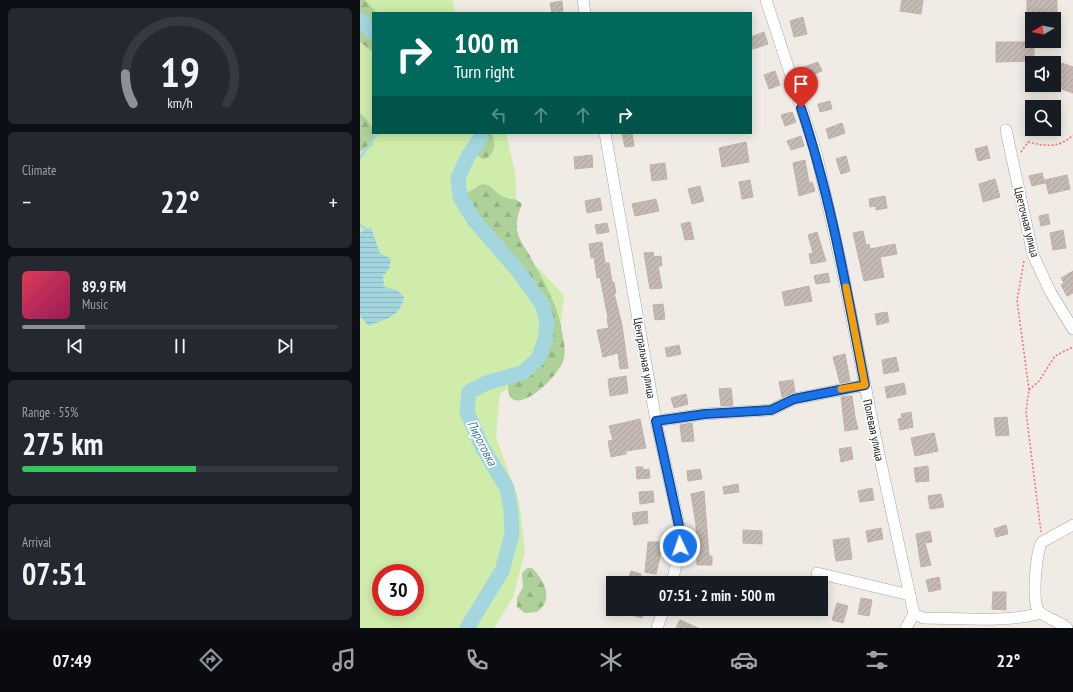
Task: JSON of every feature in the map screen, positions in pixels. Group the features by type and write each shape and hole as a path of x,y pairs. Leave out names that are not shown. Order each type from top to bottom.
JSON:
{"street":[{"path":"583,0 585,12"},
{"name":"Полевая улица","path":"766,0 816,152 841,264 865,385 914,614"},
{"name":"Цветочная улица","path":"1006,130 1033,255 1051,293 1073,329"},
{"name":"Центральная улица","path":"605,134 656,421 679,526 680,546 674,576"},
{"path":"656,421 705,414 771,410 794,399 865,385"},
{"path":"1067,628 1058,621 1041,613 1036,605 1037,556 1039,546 1042,542 1073,525"},
{"path":"817,573 910,595"},
{"path":"906,628 914,614 923,618 1004,618 1026,617 1041,613"},
{"path":"657,628 661,616"}],"path":[{"path":"1013,165 1018,162 1020,153 1028,142 1051,147 1068,140 1073,135"},
{"path":"1032,248 1023,264 1017,300 1029,390 1026,412 1042,542"},
{"path":"1029,390 1039,381 1055,356 1073,347"}],"green space":[{"path":"360,0 453,0 455,12 372,12 372,134 506,134 515,172 517,211 504,227 529,259 564,295 558,350 500,394 496,437 519,500 525,552 513,597 494,628 360,628"},
{"path":"360,0 365,0 376,12 372,12 372,51 360,42"},
{"path":"360,113 370,124 374,137 372,146 360,151"},
{"path":"477,134 492,134 494,148 492,153 486,159 482,159 476,153"},
{"path":"482,184 485,184 501,196 516,200 522,204 517,219 518,234 550,293 557,311 562,331 565,355 560,368 542,388 531,396 521,400 513,399 509,392 509,377 517,372 536,367 541,363 547,342 549,326 547,311 542,297 534,284 525,272 490,236 468,204 466,199 467,193"},
{"path":"527,568 532,568 544,584 546,590 546,601 537,612 525,613 517,607 517,598 523,587 522,573"}],"water":[{"path":"371,228 380,253 391,259 389,269 383,276 384,287 397,290 404,297 402,304 396,313 369,326 360,316 360,233"}],"building":[{"path":"902,0 923,0 921,14 900,11"},
{"path":"1027,0 1057,0 1057,12 1027,12"},
{"path":"562,1 563,12 552,12 550,3"},
{"path":"803,17 807,34 794,37 790,21"},
{"path":"764,32 768,44 753,49 752,37"},
{"path":"996,42 1025,42 1025,48 1034,48 1034,56 1025,56 1025,61 996,62"},
{"path":"818,62 822,71 807,77 804,67"},
{"path":"1062,63 1073,67 1073,93 1061,89"},
{"path":"775,71 780,85 769,89 764,75"},
{"path":"830,101 832,109 820,112 818,104"},
{"path":"792,112 796,122 785,126 781,115"},
{"path":"842,123 845,133 829,139 826,129"},
{"path":"622,134 632,134 634,146 625,147"},
{"path":"801,136 804,146 791,150 787,141"},
{"path":"746,142 749,162 722,167 719,148"},
{"path":"987,146 990,158 978,161 975,149"},
{"path":"592,155 593,167 575,169 574,157"},
{"path":"846,156 850,171 841,174 836,159"},
{"path":"805,160 809,183 812,182 815,191 799,196 793,163"},
{"path":"665,163 667,179 652,181 650,165"},
{"path":"1042,173 1045,183 1032,186 1029,176"},
{"path":"1067,175 1070,189 1049,194 1045,180"},
{"path":"995,179 1000,197 983,202 979,184"},
{"path":"750,180 753,197 742,199 739,182"},
{"path":"700,186 704,201 692,204 688,189"},
{"path":"885,196 887,208 876,210 876,206 870,207 869,199"},
{"path":"600,198 602,210 587,213 585,201"},
{"path":"656,199 659,211 635,216 632,204"},
{"path":"1048,214 1050,224 1041,226 1039,216"},
{"path":"690,222 694,239 685,240 681,224"},
{"path":"607,223 609,232 597,234 595,225"},
{"path":"1063,230 1066,248 1053,250 1050,233"},
{"path":"863,231 866,245 869,244 870,249 895,244 897,254 880,257 884,277 864,281 853,233"},
{"path":"817,232 826,261 811,264 809,254 813,253 808,235"},
{"path":"602,242 605,263 609,263 612,282 614,282 616,293 614,293 622,325 628,368 620,369 618,353 603,357 597,330 609,328 600,277 597,278 594,257 591,258 589,244"},
{"path":"653,252 654,257 661,256 662,266 658,266 662,288 650,289 644,253"},
{"path":"1073,271 1073,293 1067,296 1061,285 1064,283 1061,278"},
{"path":"828,273 830,282 816,284 814,276"},
{"path":"809,286 812,301 785,306 782,292"},
{"path":"663,304 665,319 655,320 653,305"},
{"path":"887,312 889,322 877,325 875,314"},
{"path":"679,345 681,354 667,357 665,348"},
{"path":"845,354 850,381 840,383 833,357"},
{"path":"896,357 899,371 884,374 882,360"},
{"path":"626,376 628,393 610,396 608,379"},
{"path":"793,380 795,392 782,397 779,382"},
{"path":"904,383 906,394 887,398 885,387"},
{"path":"731,388 733,405 721,406 719,389"},
{"path":"686,394 688,404 674,408 671,398"},
{"path":"852,396 858,429 845,431 841,397"},
{"path":"911,412 913,427 900,430 898,419 902,418 901,414"},
{"path":"1007,417 1009,435 996,436 994,418"},
{"path":"640,419 646,448 626,451 626,454 611,457 608,441 613,440 609,426"},
{"path":"692,423 694,441 682,442 680,425"},
{"path":"934,433 938,451 915,456 911,438"},
{"path":"851,447 853,459 841,462 839,449"},
{"path":"928,466 929,481 916,482 914,468"},
{"path":"636,467 643,467 643,470 649,469 650,478 637,479"},
{"path":"700,469 702,479 688,481 687,471"},
{"path":"738,484 739,492 724,494 723,487"},
{"path":"872,488 874,500 860,502 858,491"},
{"path":"653,491 654,502 640,504 639,492"},
{"path":"704,491 709,556 712,556 712,565 697,565 696,525 691,494"},
{"path":"941,494 944,507 930,509 928,496"},
{"path":"647,511 648,523 634,525 632,513"},
{"path":"1006,525 1008,534 996,537 994,529"},
{"path":"881,528 883,539 868,542 866,531"},
{"path":"743,530 762,531 762,544 743,543"},
{"path":"930,531 932,542 925,543 931,565 921,567 916,534"},
{"path":"849,538 852,559 836,561 833,540"},
{"path":"648,542 661,542 661,553 656,574 645,572"},
{"path":"631,571 641,574 640,576 629,576"},
{"path":"939,577 941,589 929,592 926,580"},
{"path":"993,592 1006,592 1006,610 992,609"},
{"path":"861,598 872,600 869,616 858,614"},
{"path":"837,603 848,606 843,623 832,620"},
{"path":"680,620 698,628 676,628"}],"waterway":[{"name":"Пироговка","path":"360,20 372,31"},
{"path":"360,158 377,134"},
{"name":"Пироговка","path":"467,628 502,571 512,534 511,511 507,488 482,447 467,412 469,392 486,383 522,373 538,359 545,340 547,324 543,306 519,272 474,220 460,197 458,178 468,156 481,137 481,134"},
{"path":"360,225 366,229"}],"slow traffic":[{"path":"841,389 865,385 846,287"}],"route":[{"path":"680,546 679,526 656,421 705,414 771,410 794,399 865,385 841,264 816,152 801,108"}]}
